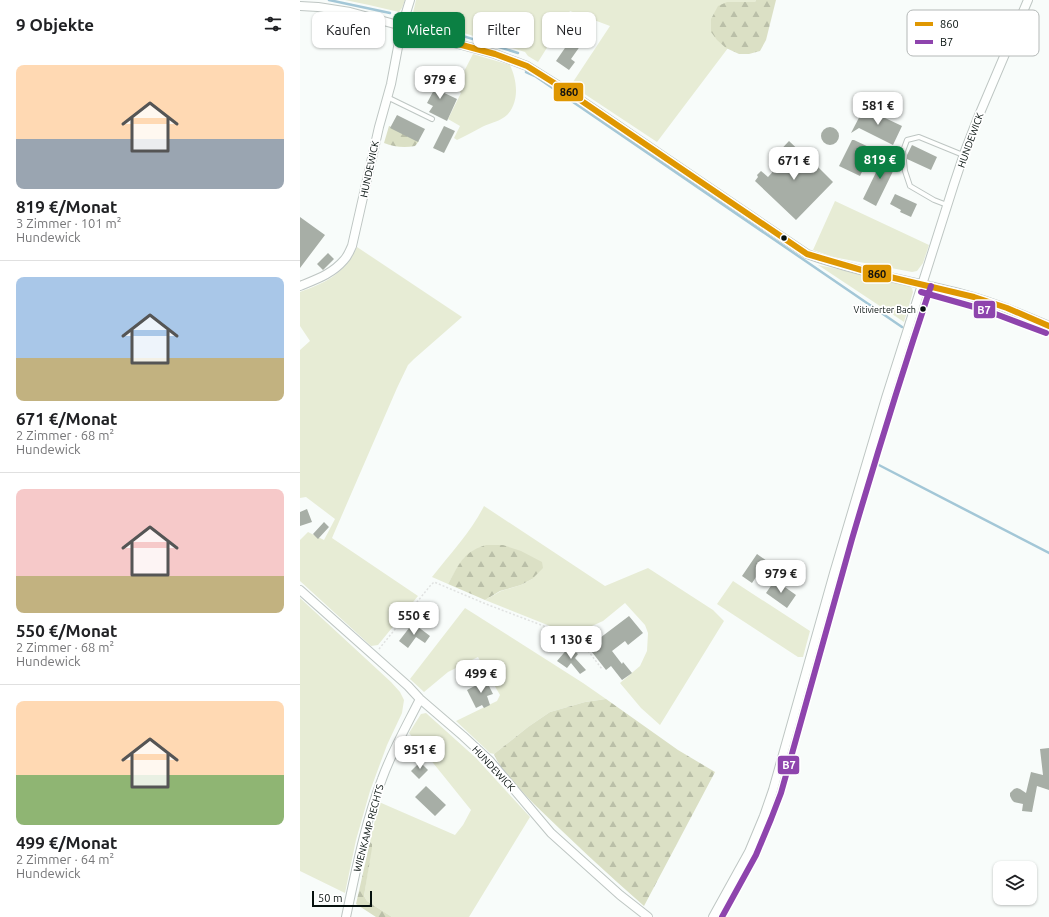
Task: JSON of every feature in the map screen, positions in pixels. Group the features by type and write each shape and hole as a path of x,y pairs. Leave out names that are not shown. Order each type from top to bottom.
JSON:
{"street":[{"name":"HUNDEWICK","path":"406,12 410,0"},
{"name":"HUNDEWICK","path":"1024,10 1028,0"},
{"path":"300,6 350,12 393,24"},
{"path":"465,46 495,54 527,66 567,91 808,254 832,262 923,284 988,302 1049,326"},
{"name":"HUNDEWICK","path":"300,286 323,277 335,269 345,259 352,246 397,48"},
{"name":"HUNDEWICK","path":"713,917 748,852 764,816 773,790 834,573 886,398 963,155 1004,56"},
{"name":"HUNDEWICK","path":"300,590 490,761 551,833 620,895 648,917"},
{"name":"WIENKAMP RECHTS","path":"346,917 363,840 382,778 420,699"}],"lane":[{"path":"387,97 432,119"},
{"path":"948,205 934,200 910,186 905,171 903,150 906,140 919,137 963,155"}],"path":[{"path":"373,655 434,582 568,637 589,652 602,669"}],"green space":[{"path":"345,0 405,0 399,12"},
{"path":"416,0 756,0 755,2 727,2 728,48 657,142 571,85 610,26 596,21 596,12 542,12 542,48 547,48 538,62 528,56 525,52 512,48 534,48 534,12 473,12 473,36 465,33 465,12 413,12"},
{"path":"756,0 776,0 766,40 760,51 749,54 739,54 726,48 717,40 711,32 711,19 718,6 727,2 755,2"},
{"path":"473,54 510,65 516,84 516,97 511,109 505,117 457,140 454,138 460,126 448,119 461,93 455,89"},
{"path":"389,126 419,141 415,146 407,147 384,143"},
{"path":"835,201 929,245 923,263 917,271 912,272 833,257 813,250"},
{"path":"357,247 462,317 408,365 332,538 418,596 378,645 371,646 300,581 300,540 308,532 324,540 335,519 306,497 300,498 300,350 310,341 300,326 300,292 318,285 334,276 346,264"},
{"path":"818,265 905,283 912,288 913,292 904,322"},
{"path":"484,506 605,586 648,568 713,610 724,621 660,725 641,708 620,683 640,666 647,651 648,633 645,625 625,603 603,621 583,630 569,632 560,630 485,600 501,591 521,585 532,579 465,557 448,584 432,577 467,534"},
{"path":"486,545 503,545 521,551 542,562 543,568 532,579 521,585 500,591 485,600 448,584 465,556 475,549"},
{"path":"733,581 810,631 803,657 798,657 717,604"},
{"path":"300,598 391,682 400,692 404,700 402,713 387,745 370,791 356,840 345,893 300,871"},
{"path":"465,608 606,699 585,702 550,712 494,754 490,753 456,721 497,701 500,695 478,657 448,672 424,692 410,679"},
{"path":"606,699 678,750 715,772 644,906 588,856 534,804 506,773 494,754 550,712 585,702"},
{"path":"426,713 476,758 530,817 469,917 392,917 367,901 364,896 372,844 370,842 379,802 455,835 463,825 471,810 409,733 421,714"},
{"path":"370,842 372,844 372,848 364,896 367,901 392,917 376,917 356,904"}],"building":[{"path":"565,48 579,48 571,59 575,62 569,70 556,61"},
{"path":"431,74 443,80 438,90 457,99 447,121 429,112 433,106 427,103 435,88 426,84"},
{"path":"864,108 902,126 893,145 859,128 851,133"},
{"path":"397,115 425,129 418,142 390,128"},
{"path":"444,126 455,131 444,153 433,148"},
{"path":"826,127 834,127 839,132 837,143 834,145 826,145 821,140 821,132"},
{"path":"852,140 873,149 860,176 839,166"},
{"path":"789,141 833,182 796,220 755,181 758,177 757,175 761,171 768,177 779,165 772,159"},
{"path":"912,145 937,157 931,170 907,159 907,155"},
{"path":"885,154 898,161 876,206 863,199"},
{"path":"895,194 917,204 911,217 900,212 901,210 890,204"},
{"path":"300,217 325,235 300,268"},
{"path":"328,253 334,259 323,270 317,264"},
{"path":"307,509 312,522 300,526 300,512"},
{"path":"324,522 329,527 318,539 313,534"},
{"path":"757,554 767,561 752,583 742,576"},
{"path":"775,580 796,595 787,608 766,593"},
{"path":"629,616 643,633 628,645 625,641 612,651 622,664 623,662 632,673 622,680 611,666 606,670 588,647"},
{"path":"413,623 430,636 425,643 416,637 408,648 399,641"},
{"path":"569,647 578,654 575,658 586,670 580,674 571,663 567,668 557,661"},
{"path":"486,680 493,694 487,696 490,705 484,708 482,705 476,708 467,690"},
{"path":"1049,748 1049,790 1037,786 1032,812 1022,811 1023,804 1014,802 1010,796 1010,793 1017,788 1026,793 1031,772 1043,775 1040,749"},
{"path":"420,762 428,770 419,779 411,771"},
{"path":"426,786 446,805 435,816 415,797"}],"waterway":[{"path":"329,0 390,13"},
{"path":"465,37 518,53"},
{"path":"526,72 535,76 902,327"},
{"path":"913,337 875,456 875,463 1049,553"}],"transit line":[{"name":"860","path":"465,46 495,54 527,66 567,91 807,254 865,271 974,297 1007,308 1049,326"},
{"name":"B7","path":"722,917 756,855 781,793 852,539 890,412 931,286"},
{"name":"B7","path":"921,292 985,310 1046,333"}],"place":[{"name":"Vitivierter Bach","path":"923,309"}]}
